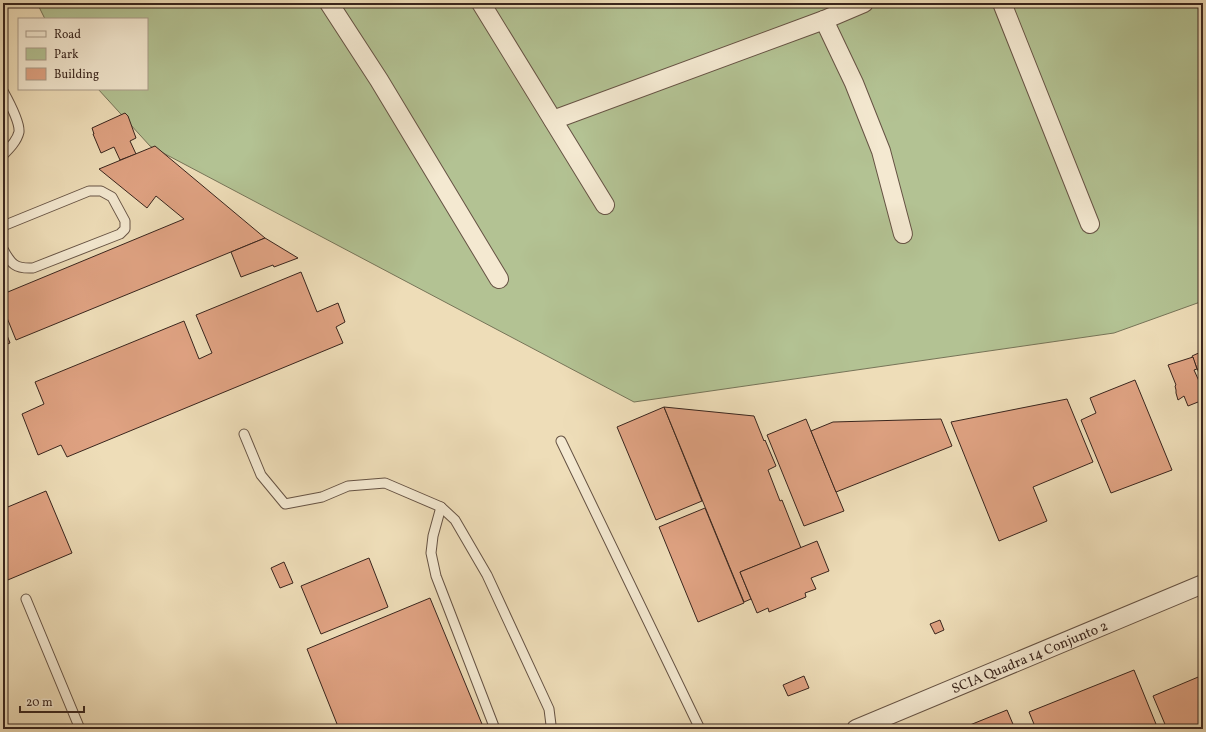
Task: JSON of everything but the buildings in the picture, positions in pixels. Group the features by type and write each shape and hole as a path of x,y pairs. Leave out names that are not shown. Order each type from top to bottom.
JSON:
{"street":[{"path":"330,3 379,80 499,279"},
{"path":"481,3 605,205"},
{"path":"553,120 824,20 864,3"},
{"path":"1002,3 1090,224"},
{"path":"824,20 854,83 881,150 903,234"},
{"name":"SCIA Quadra 14 Conjunto 2","path":"856,729 1203,584"}],"lane":[{"path":"3,91 15,115 19,131 11,148 3,155"},
{"path":"3,226 89,191 101,191 112,198 125,221 125,229 120,234 33,268 16,266 10,261 3,249"},
{"path":"244,434 261,475 285,504 322,498 348,486 385,483 442,507 455,520 487,575 549,709 550,729"},
{"path":"561,441 700,729"},
{"path":"442,507 433,536 431,553 436,576 495,729"},
{"path":"26,599 80,729"}],"green space":[{"path":"37,3 1203,3 1203,301 1114,333 634,402 150,146 99,90 148,90 148,18 44,18"}]}
